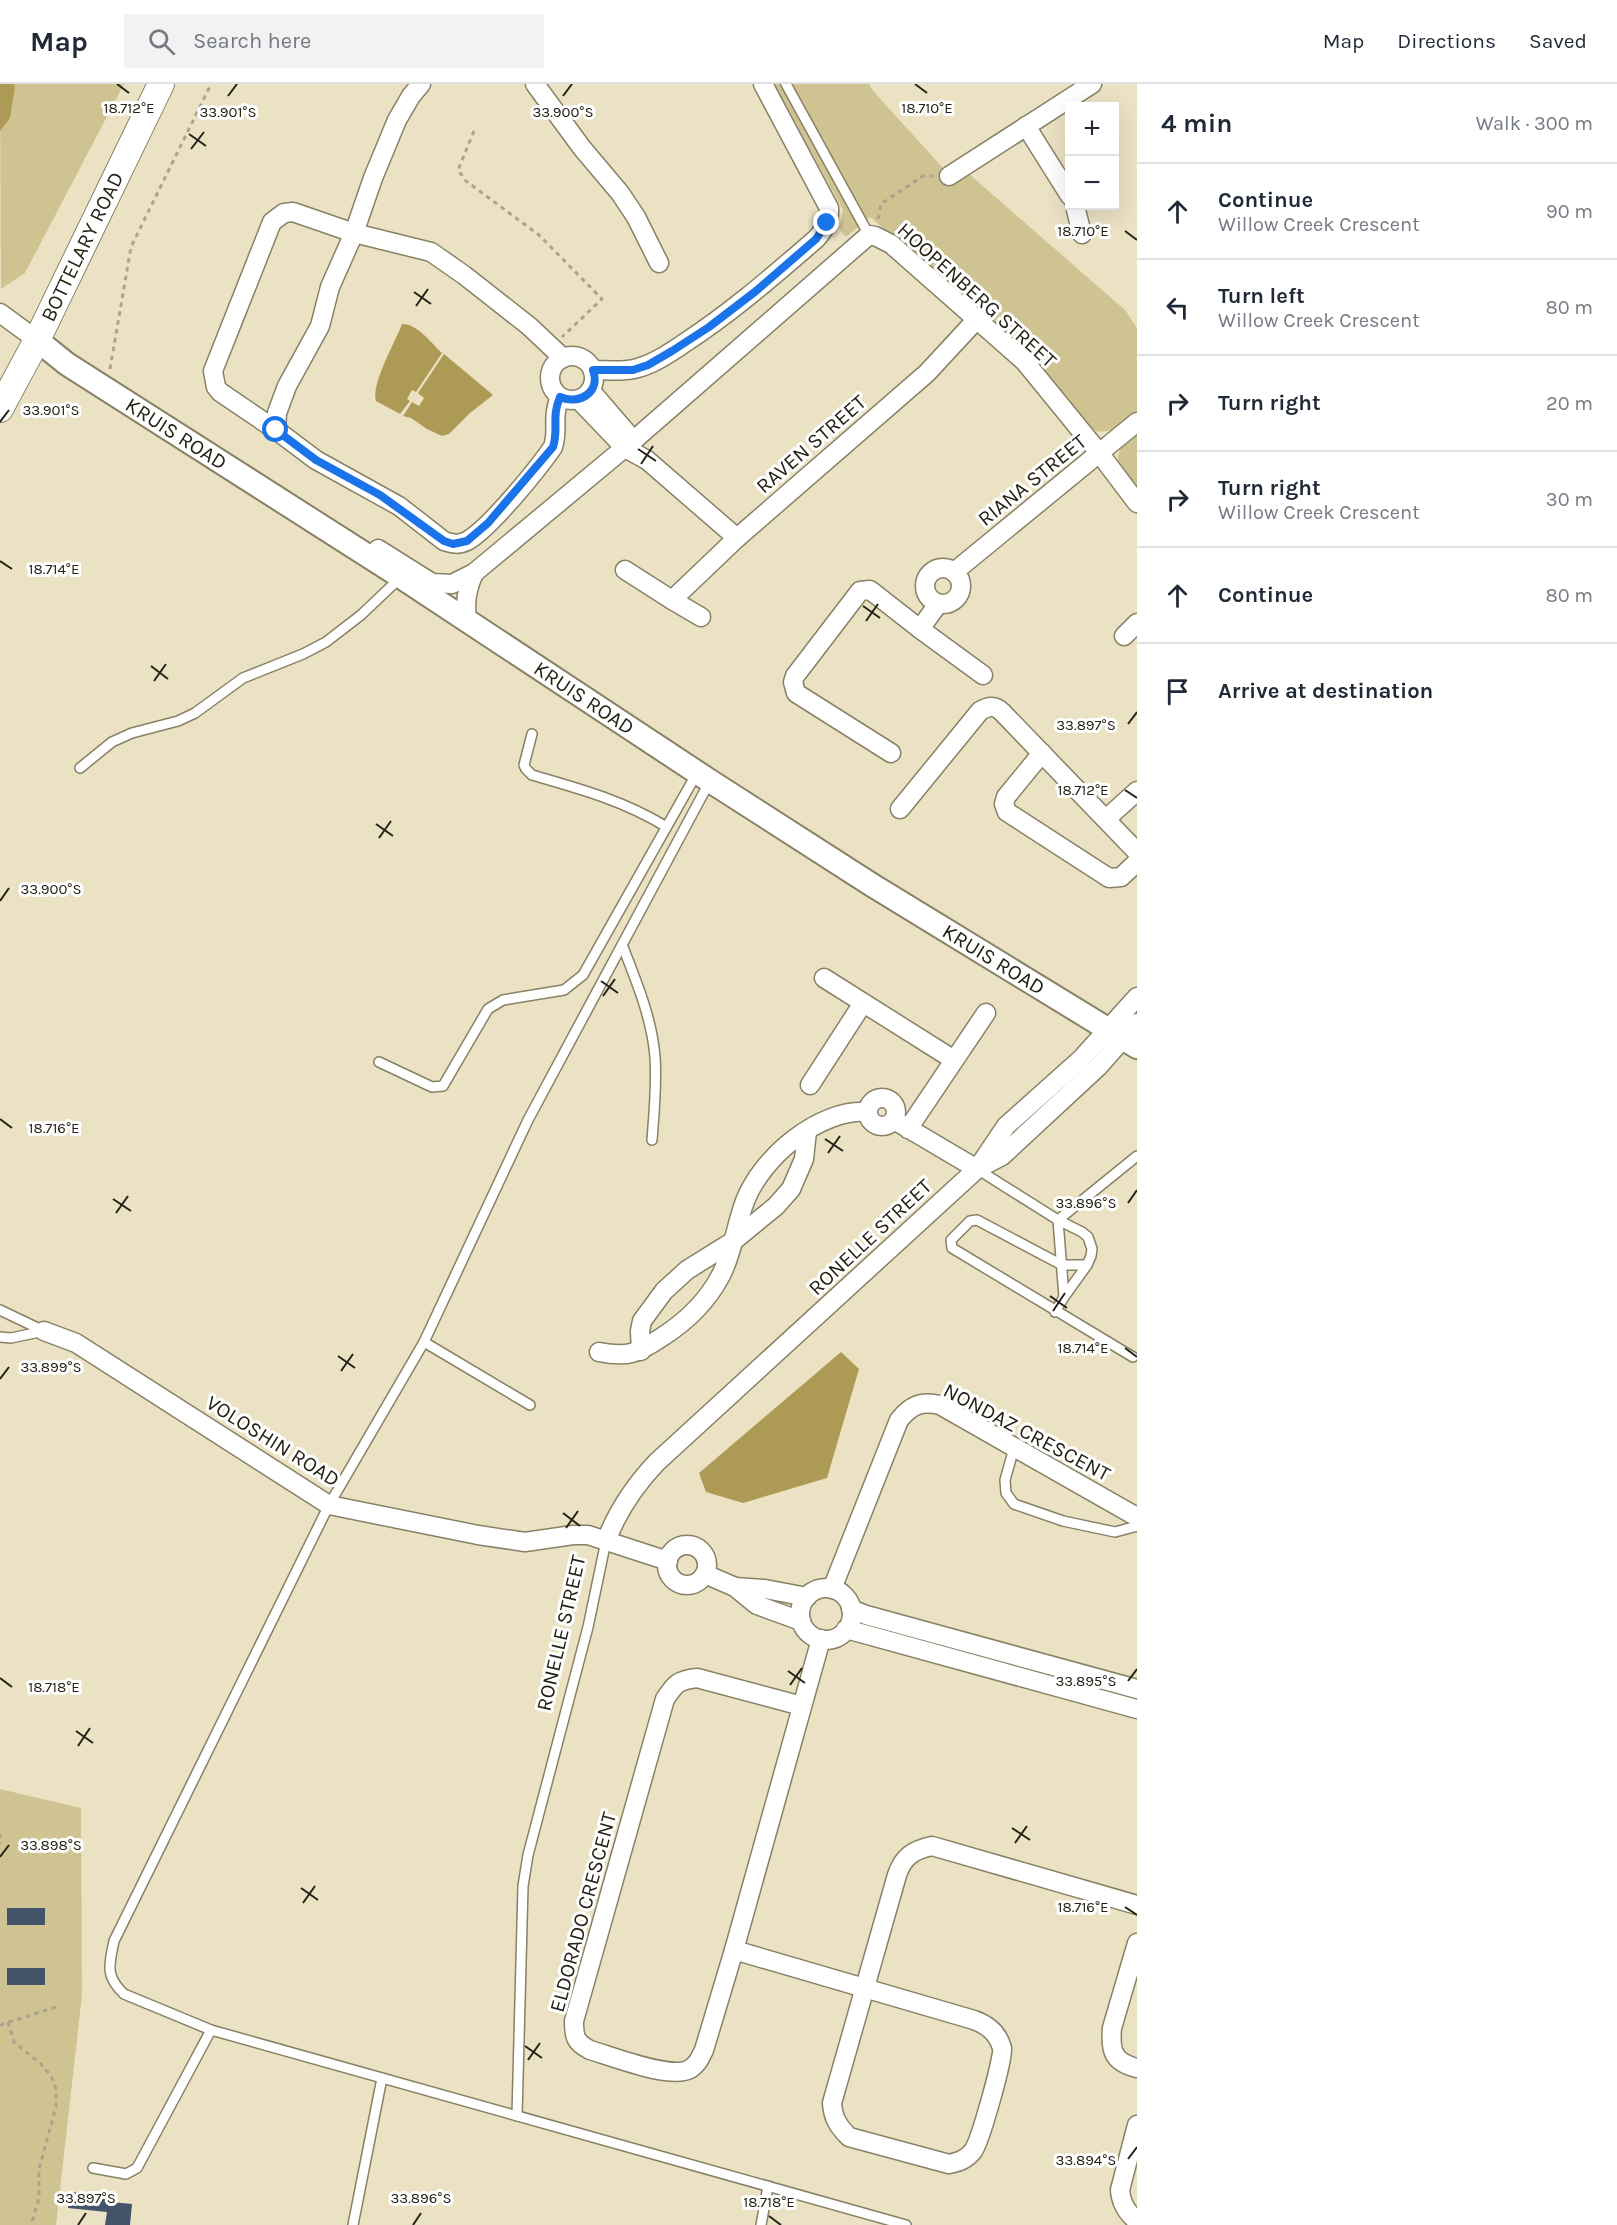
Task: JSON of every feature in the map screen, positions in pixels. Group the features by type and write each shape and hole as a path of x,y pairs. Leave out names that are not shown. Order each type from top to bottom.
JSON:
{"main road":[{"name":"BOTTELARY ROAD","path":"0,410 37,340 161,84"}],"street":[{"path":"276,430 277,413 287,386 320,326 330,287 354,233 373,178 397,120 421,84"},
{"path":"535,84 582,148 620,193 636,217 659,263"},
{"path":"593,370 633,370 648,365 672,351 709,327 756,291 816,239 827,223 829,208 763,84"},
{"path":"949,176 1092,84"},
{"path":"1026,126 1065,188"},
{"path":"1076,210 1082,234"},
{"path":"557,352 550,380 555,393 568,401 585,396 594,384 593,370 587,361 557,352 464,275 431,252 354,233 293,212 277,216 272,222 213,371 216,387 220,392 316,460 399,507 444,541 459,544 467,541 488,523 553,447 556,435 554,415 560,397"},
{"path":"278,499 320,517 359,538 432,583 452,584 474,573 872,236"},
{"name":"HOOPENBERG STREET","path":"872,236 891,244 1025,362 1100,454 1137,504"},
{"path":"0,313 37,340"},
{"name":"RAVEN STREET","path":"672,600 737,538 927,373 977,320"},
{"name":"KRUIS ROAD","path":"37,340 67,364 401,577 872,885 1126,1034"},
{"path":"585,396 629,444 737,538"},
{"name":"RIANA STREET","path":"954,572 1137,422"},
{"path":"942,568 954,572 961,582 959,594 950,603 938,604 932,601 925,590 927,578 942,568"},
{"path":"625,570 701,617"},
{"path":"467,622 465,601 474,573"},
{"path":"891,753 796,693 793,682 795,676 860,591 870,590 983,675"},
{"path":"920,629 938,604"},
{"path":"1124,636 1137,623"},
{"path":"900,809 980,711 987,707 999,709 1137,852"},
{"path":"1042,753 1005,800 1004,807 1007,812 1109,878 1121,877 1137,862"},
{"path":"1106,819 1137,791"},
{"path":"824,978 954,1060"},
{"name":"RONELLE STREET","path":"606,1541 619,1511 650,1469 977,1169 1002,1156 1098,1067 1126,1034 1137,997"},
{"path":"810,1085 862,1003"},
{"path":"901,1124 954,1060 986,1013"},
{"path":"599,1352 619,1356 641,1350 677,1328 691,1316 706,1299 726,1264 746,1199 759,1177 794,1139 825,1119 855,1111 867,1112 870,1121 878,1126 901,1124 977,1169"},
{"path":"641,1350 642,1321 664,1291 687,1270 732,1242 776,1206 790,1189 804,1159 807,1131"},
{"name":"VOLOSHIN ROAD","path":"44,1330 76,1344 329,1505 478,1535 525,1542 588,1535 668,1561"},
{"name":"NONDAZ CRESCENT","path":"832,1588 899,1420 906,1411 918,1404 940,1405 1137,1517"},
{"path":"679,1547 697,1548 705,1557 707,1569 705,1574 693,1584 680,1584 670,1575 668,1561 674,1550 679,1547"},
{"path":"705,1574 735,1587 757,1605 801,1621"},
{"path":"735,1587 765,1589 807,1597"},
{"path":"832,1588 843,1594 851,1609 852,1618 846,1629 837,1637 821,1639 807,1631 801,1621 801,1608 807,1597 818,1589 832,1588"},
{"path":"851,1609 1137,1689"},
{"path":"846,1629 1137,1709"},
{"name":"ELDORADO CRESCENT","path":"802,1706 697,1678 683,1679 673,1687 665,1699 574,2021 574,2037 582,2046 657,2069 677,2072 689,2070 698,2062 704,2050 734,1950 821,1639"},
{"path":"734,1950 864,1988 974,2020 988,2025 999,2038 1003,2052 981,2134 973,2151 962,2162 949,2164 849,2138 833,2117 832,2103 864,1988 901,1864 909,1854 920,1848 932,1846 1137,1905"},
{"path":"1137,1943 1112,2028 1111,2040 1111,2048 1119,2060 1137,2068"},
{"path":"1137,2125 1120,2190 1120,2199 1124,2207 1137,2221"}],"lane":[{"path":"786,84 872,236"},
{"path":"80,768 112,742 132,732 178,721 195,713 243,678 327,642 361,615 401,577"},
{"path":"532,734 524,765 532,775 603,795 665,826"},
{"path":"379,1062 432,1087 443,1086 488,1009 503,1000 564,990 571,986 583,975 665,826 704,777"},
{"path":"704,777 623,947 528,1120 424,1342 329,1505 114,1941 109,1964 115,1985 124,1994 211,2030 906,2225"},
{"path":"623,947 643,997 652,1033 656,1081 652,1140"},
{"path":"1058,1220 1137,1156"},
{"path":"977,1169 1088,1237 1092,1249 1087,1265 1055,1312"},
{"path":"1087,1265 1062,1265 977,1220 970,1221 951,1240 952,1248 1133,1358"},
{"path":"1058,1220 1064,1297"},
{"path":"0,1310 44,1330"},
{"path":"0,1337 11,1338 44,1330"},
{"path":"424,1342 530,1404"},
{"path":"1014,1448 1005,1480 1006,1492 1014,1504 1063,1521 1115,1532 1137,1526"},
{"name":"RONELLE STREET","path":"517,2116 523,1886 528,1855 588,1627 606,1541"},
{"path":"93,2168 126,2174 137,2168 211,2030"},
{"path":"353,2225 382,2078"},
{"path":"761,2225 768,2186"}],"path":[{"path":"105,388 116,344 131,248 211,84"},
{"path":"474,130 458,170 466,182 539,235 602,299 557,352"},
{"path":"872,236 881,204 923,176 949,176"},
{"path":"0,1834 0,1844"},
{"path":"0,2025 56,2007"},
{"path":"8,2022 14,2042 41,2064 51,2076 56,2089 56,2107 39,2169 39,2198 31,2225"}],"shaded area":[{"path":"0,84 124,84 25,273 1,289"},
{"path":"0,84 14,84 15,87 10,118 0,131"},
{"path":"774,84 869,84 944,169 968,173 1125,310 1137,328 1137,410 1120,425 1108,431 1095,431 1087,427 973,306 870,217 846,237 839,229 843,210"},
{"path":"402,324 419,331 442,353 416,392 412,390 407,399 410,401 400,414 376,401 375,393 380,374"},
{"path":"444,354 493,395 449,434 442,436 411,418 403,416 412,402 419,406 424,398 418,393"},
{"path":"1137,430 1137,491 1120,467 1118,460 1122,447"},
{"path":"841,1352 859,1369 827,1478 743,1503 706,1492 699,1473"},
{"path":"0,1789 81,1808 82,1995 56,2225 0,2225"}],"building":[{"path":"7,1908 45,1908 45,1925 7,1925"},
{"path":"7,1968 45,1968 45,1985 7,1985"},
{"path":"70,2192 111,2196 111,2202 132,2204 130,2225 105,2225 107,2212 68,2208"}],"route":[{"path":"276,430 316,460 399,507 444,541 453,544 467,541 488,523 548,455 555,441 554,415 560,397 568,401 579,400 591,391 595,375 593,370 623,371 648,365 709,327 756,291 816,239 823,232 827,223"}]}
